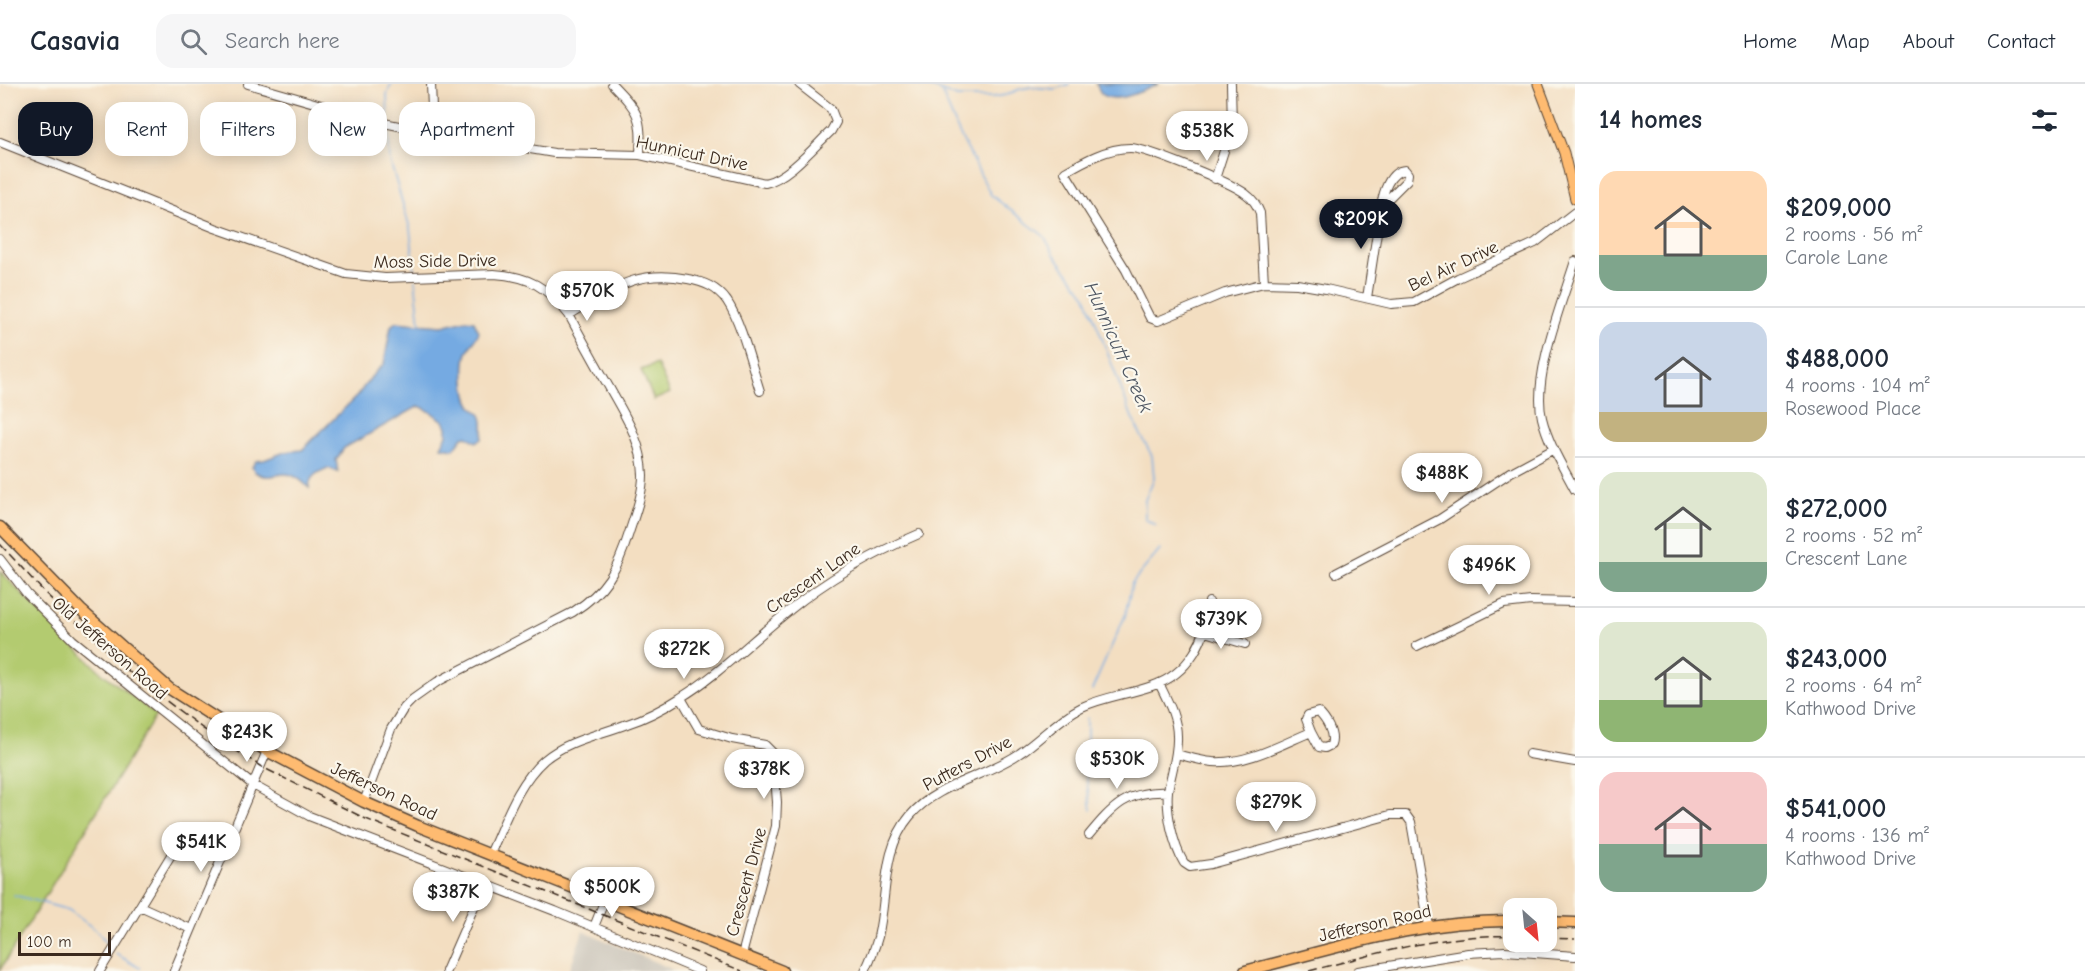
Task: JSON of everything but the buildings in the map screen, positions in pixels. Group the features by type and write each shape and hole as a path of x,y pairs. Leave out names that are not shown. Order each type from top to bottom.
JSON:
{"highway":[{"name":"Jefferson Road","path":"0,527 81,610 170,689 267,752 364,802 782,971"},
{"name":"Jefferson Road","path":"1245,971 1261,969 1351,943 1429,926 1464,921 1503,921"},
{"path":"1557,922 1575,923"}],"main road":[{"path":"1538,84 1564,153 1575,196"}],"street":[{"name":"Hunnicut Drive","path":"248,84 399,126"},
{"path":"431,84 432,102"},
{"path":"612,84 638,115 641,133 640,155"},
{"name":"Hunnicut Drive","path":"535,150 554,153 640,155 765,183 774,181 785,174 831,131 836,122 831,109 799,84"},
{"path":"1231,84 1232,126 1215,179 1242,191 1258,208 1262,225 1264,283"},
{"name":"Moss Side Drive","path":"0,142 173,212 334,271 370,278 509,274 530,281 548,291 569,315 633,430 641,454 643,477 640,496 620,562 605,586 586,604 437,682 413,699 404,708 391,729 364,802"},
{"name":"Bel Air Drive","path":"1215,179 1150,152 1132,148 1112,151 1065,172 1126,270 1153,320 1160,321 1225,293 1264,283 1297,284 1398,304 1419,300 1458,278 1535,243 1575,212"},
{"path":"1367,298 1380,206 1389,181 1398,171 1405,170 1409,176 1406,182 1380,206"},
{"path":"1575,261 1540,379 1540,409 1545,429 1575,490"},
{"path":"569,315 621,284 637,279 672,275 710,285 719,291 731,308 760,392"},
{"path":"1336,573 1440,519 1505,476 1554,448"},
{"name":"Crescent Lane","path":"490,854 523,785 533,771 551,755 575,742 643,718 681,698 709,678 791,609 854,565 919,534"},
{"name":"Old Jefferson Road","path":"0,560 27,594 73,640 253,785 309,816 594,927 700,971"},
{"path":"1417,646 1504,604 1531,601 1575,602"},
{"name":"Putters Drive","path":"866,971 878,936 890,851 902,827 917,808 935,795 1013,758 1081,708 1159,683 1180,670 1189,661 1205,632 1209,602"},
{"path":"1205,632 1245,644"},
{"path":"1159,683 1175,718 1178,736 1168,792 1170,822 1182,860 1190,867 1230,860 1390,815 1406,814 1411,822 1429,926"},
{"name":"Crescent Drive","path":"681,698 699,729 732,739 765,745 773,753 777,802 776,826 742,955"},
{"path":"1318,712 1328,727 1333,743 1322,748 1317,744 1311,732 1306,719 1308,715 1318,712"},
{"path":"1176,754 1210,762 1233,762 1252,757 1311,732"},
{"path":"174,971 267,752"},
{"path":"1529,754 1575,762"},
{"path":"1089,835 1107,813 1127,799 1145,793 1168,792"},
{"path":"100,971 182,837 190,830 196,829"},
{"path":"446,971 484,884"},
{"path":"594,927 605,899"},
{"path":"140,906 191,929"},
{"path":"1358,971 1468,952 1505,951 1575,956"}],"shaded area":[{"path":"583,931 676,971 569,971"}],"green space":[{"path":"657,364 670,393 654,400 641,370"},
{"path":"0,571 101,672 156,715 0,970"}],"water":[{"path":"1096,84 1159,84 1130,96 1114,98 1101,93"},
{"path":"466,320 474,321 479,332 467,353 465,379 469,400 482,418 482,439 476,442 467,436 463,437 454,449 441,447 447,435 444,421 419,406 344,448 336,460 338,472 328,468 321,471 312,477 309,488 292,475 262,476 255,472 252,467 256,461 285,452 302,450 357,396 384,364 391,326 396,322 442,326"}],"waterway":[{"path":"388,122 387,94 391,84"},
{"path":"923,84 957,97 994,97 1031,87 1055,89 1069,84"},
{"name":"Hunnicutt Creek","path":"942,93 959,133 991,195 1044,236 1054,254 1086,296 1133,420 1152,456 1154,478 1145,500 1145,519 1156,525"},
{"path":"388,126 390,161 410,228 415,274"},
{"path":"415,279 420,323"},
{"name":"Hunnicutt Creek","path":"1092,690 1125,616 1132,583 1160,550"},
{"name":"Hunnicutt Creek","path":"1087,718 1087,783 1091,810"},
{"path":"14,895 69,910 97,931 109,945"},
{"path":"116,954 140,968"}],"railway":[{"path":"0,544 46,594 135,677 202,728 260,766 366,819 742,971"},
{"path":"1309,971 1436,941 1503,936"},
{"path":"1557,938 1575,939"}]}
